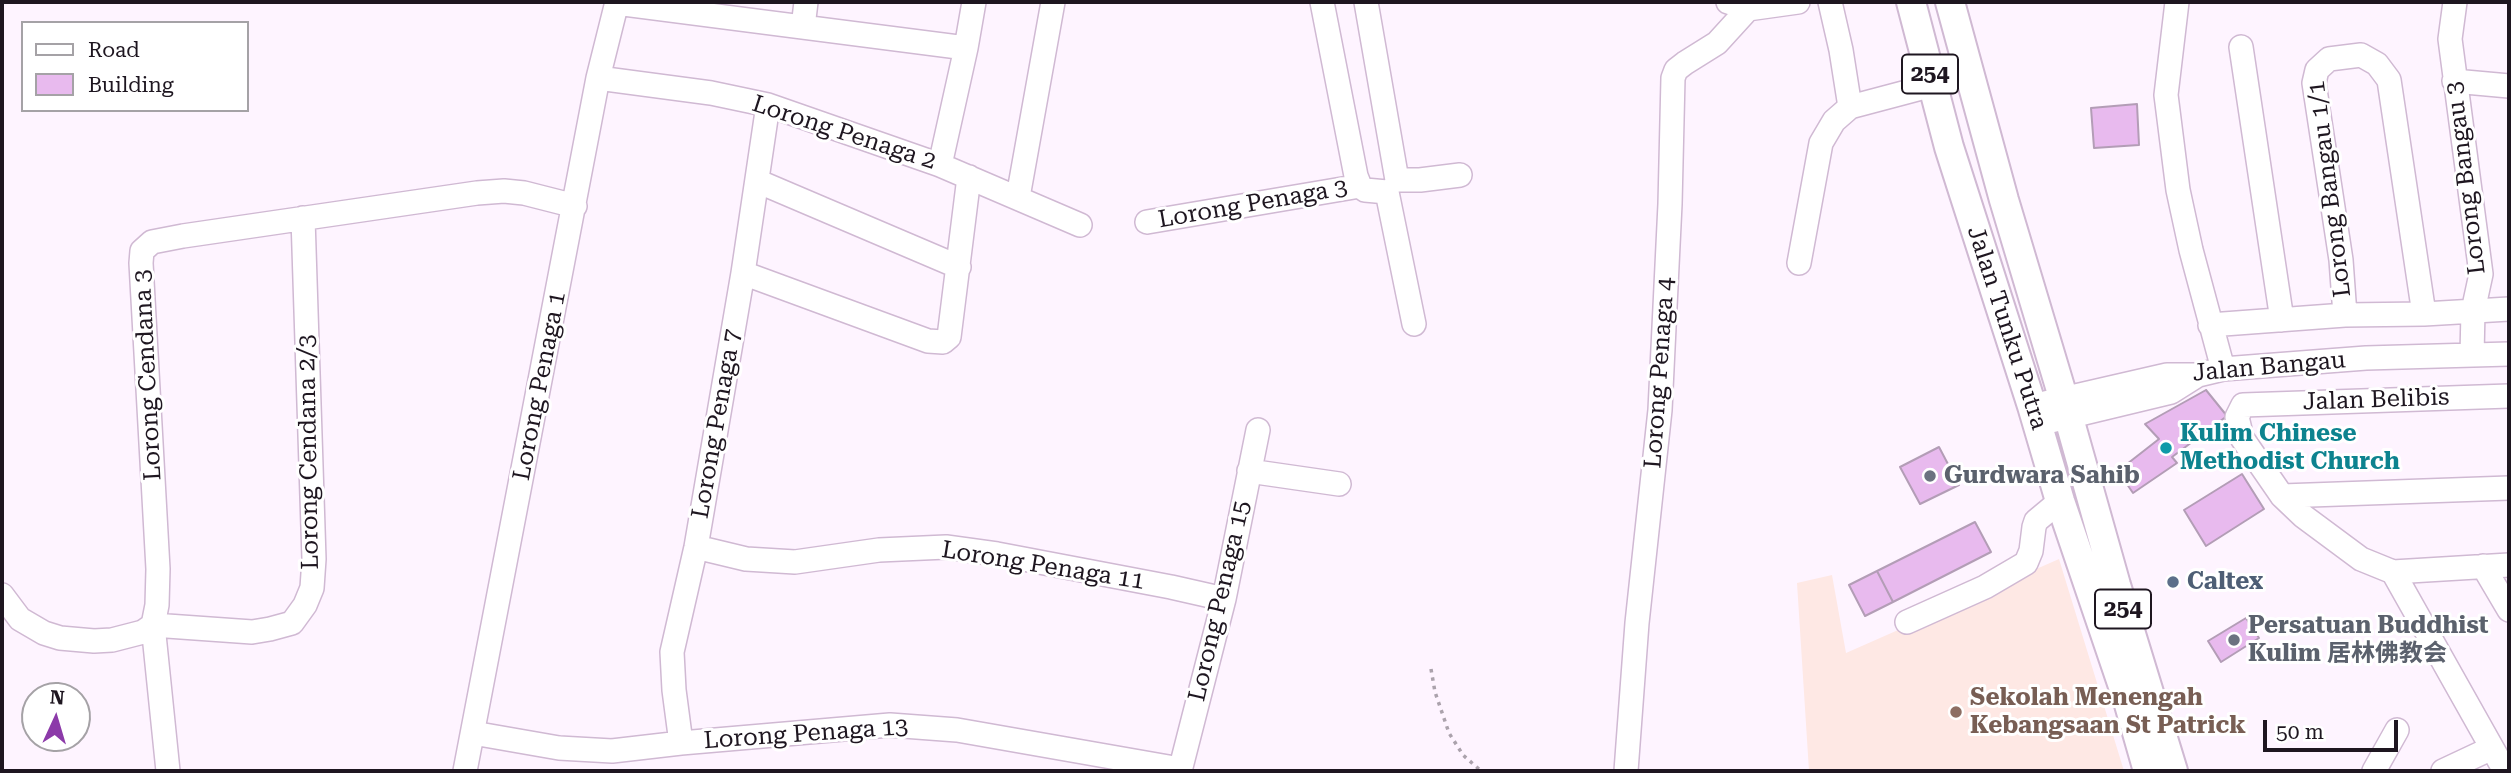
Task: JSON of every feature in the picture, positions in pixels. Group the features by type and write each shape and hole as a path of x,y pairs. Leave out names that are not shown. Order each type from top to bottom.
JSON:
{"main road":[{"name":"Jalan Tunku Putra","path":"1911,2 1949,147 2060,500 2128,701 2148,771"},
{"name":"Jalan Tunku Putra","path":"1950,2 2004,200 2173,771"}],"street":[{"path":"803,27 806,2"},
{"path":"940,164 974,2"},
{"path":"1018,197 1053,2"},
{"path":"1322,2 1360,186 1372,191 1420,180 1460,175"},
{"path":"1366,2 1413,324"},
{"path":"1738,5 1798,2"},
{"path":"1830,2 1850,107"},
{"path":"2176,2 2166,94 2178,190 2223,369"},
{"name":"Lorong Bangau 3","path":"2455,2 2450,39 2454,81 2481,274 2473,311 2472,355"},
{"path":"616,3 966,48"},
{"name":"Lorong Penaga 1","path":"465,771 598,78 616,3"},
{"name":"Lorong Penaga 4","path":"1626,771 1637,622 1660,410 1673,78 1676,70 1717,43 1738,5"},
{"path":"2241,47 2282,320"},
{"name":"Lorong Bangau 1/1","path":"2345,315 2341,260 2314,83 2317,70 2329,59 2361,55 2377,64 2389,80 2424,314"},
{"name":"Lorong Penaga 2","path":"598,78 711,93 768,105 940,164 1080,225"},
{"path":"2454,81 2509,86"},
{"path":"1799,263 1821,143 1834,121 1850,107 1933,85"},
{"name":"Lorong Penaga 7","path":"681,743 671,652 696,547 743,273 768,105"},
{"path":"743,273 928,341 943,342 949,337 969,177"},
{"path":"757,181 959,267"},
{"name":"Lorong Penaga 3","path":"1147,222 1360,186"},
{"name":"Lorong Cendana 3","path":"167,771 153,625 158,605 158,569 142,250 152,242 183,236 439,197 504,191 542,195 575,206"},
{"name":"Lorong Cendana 2/3","path":"153,625 252,632 292,623 306,606 312,588 313,545 303,218"},
{"path":"2210,325 2345,315 2509,309"},
{"name":"Jalan Bangau","path":"2099,399 2171,391 2198,375 2223,369 2366,358 2509,354"},
{"path":"2054,368 2066,382 2099,399"},
{"name":"Jalan Belibis","path":"2282,496 2242,438 2237,417 2243,405 2509,396"},
{"path":"2035,415 2099,399"},
{"path":"2077,445 2081,429 2099,399"},
{"name":"Lorong Penaga 15","path":"1180,770 1224,599 1258,430"},
{"path":"1249,471 1339,484"},
{"path":"2282,496 2509,488"},
{"path":"2282,496 2303,516 2361,559 2393,572 2509,565"},
{"path":"1908,621 1985,587 2026,563 2036,522 2060,500"},
{"name":"Lorong Penaga 11","path":"696,547 746,559 795,562 879,550 946,547 1011,556 1224,599"},
{"path":"2483,566 2509,610"},
{"path":"2393,572 2505,771"},
{"path":"2,595 19,619 44,633 60,638 112,640 142,632 153,625"},
{"name":"Lorong Penaga 13","path":"473,733 559,748 612,751 890,724 957,730 1180,770"},
{"path":"2374,771 2397,730"},
{"path":"2443,771 2492,748"}],"path":[{"path":"1431,669 1449,733 1463,754 1481,771"}],"shaded area":[{"name":"Sekolah Menengah Kebangsaan St Patrick","path":"2059,559 2124,771 1809,771 1797,583 1832,575 1846,653"}],"building":[{"path":"2137,104 2139,145 2094,148 2091,108"},
{"name":"Kulim Chinese Methodist Church","path":"2206,390 2227,416 2172,457 2177,463 2133,493 2118,471 2159,439 2145,424"},
{"name":"Gurdwara Sahib","path":"1939,447 1959,485 1920,504 1900,467"},
{"path":"2242,474 2264,509 2206,546 2184,510"},
{"path":"1975,522 1991,552 1893,602 1877,571"},
{"path":"1877,571 1893,602 1865,616 1849,585"},
{"name":"Persatuan Buddhist Kulim 居林佛教会","path":"2246,618 2259,638 2221,662 2208,641"}],"place":[{"name":"Kulim Chinese Methodist Church","path":"2166,448"},
{"name":"Gurdwara Sahib","path":"1930,476"},
{"name":"Caltex","path":"2173,582"},
{"name":"Persatuan Buddhist Kulim 居林佛教会","path":"2234,640"},
{"name":"Sekolah Menengah Kebangsaan St Patrick","path":"1956,712"}]}
